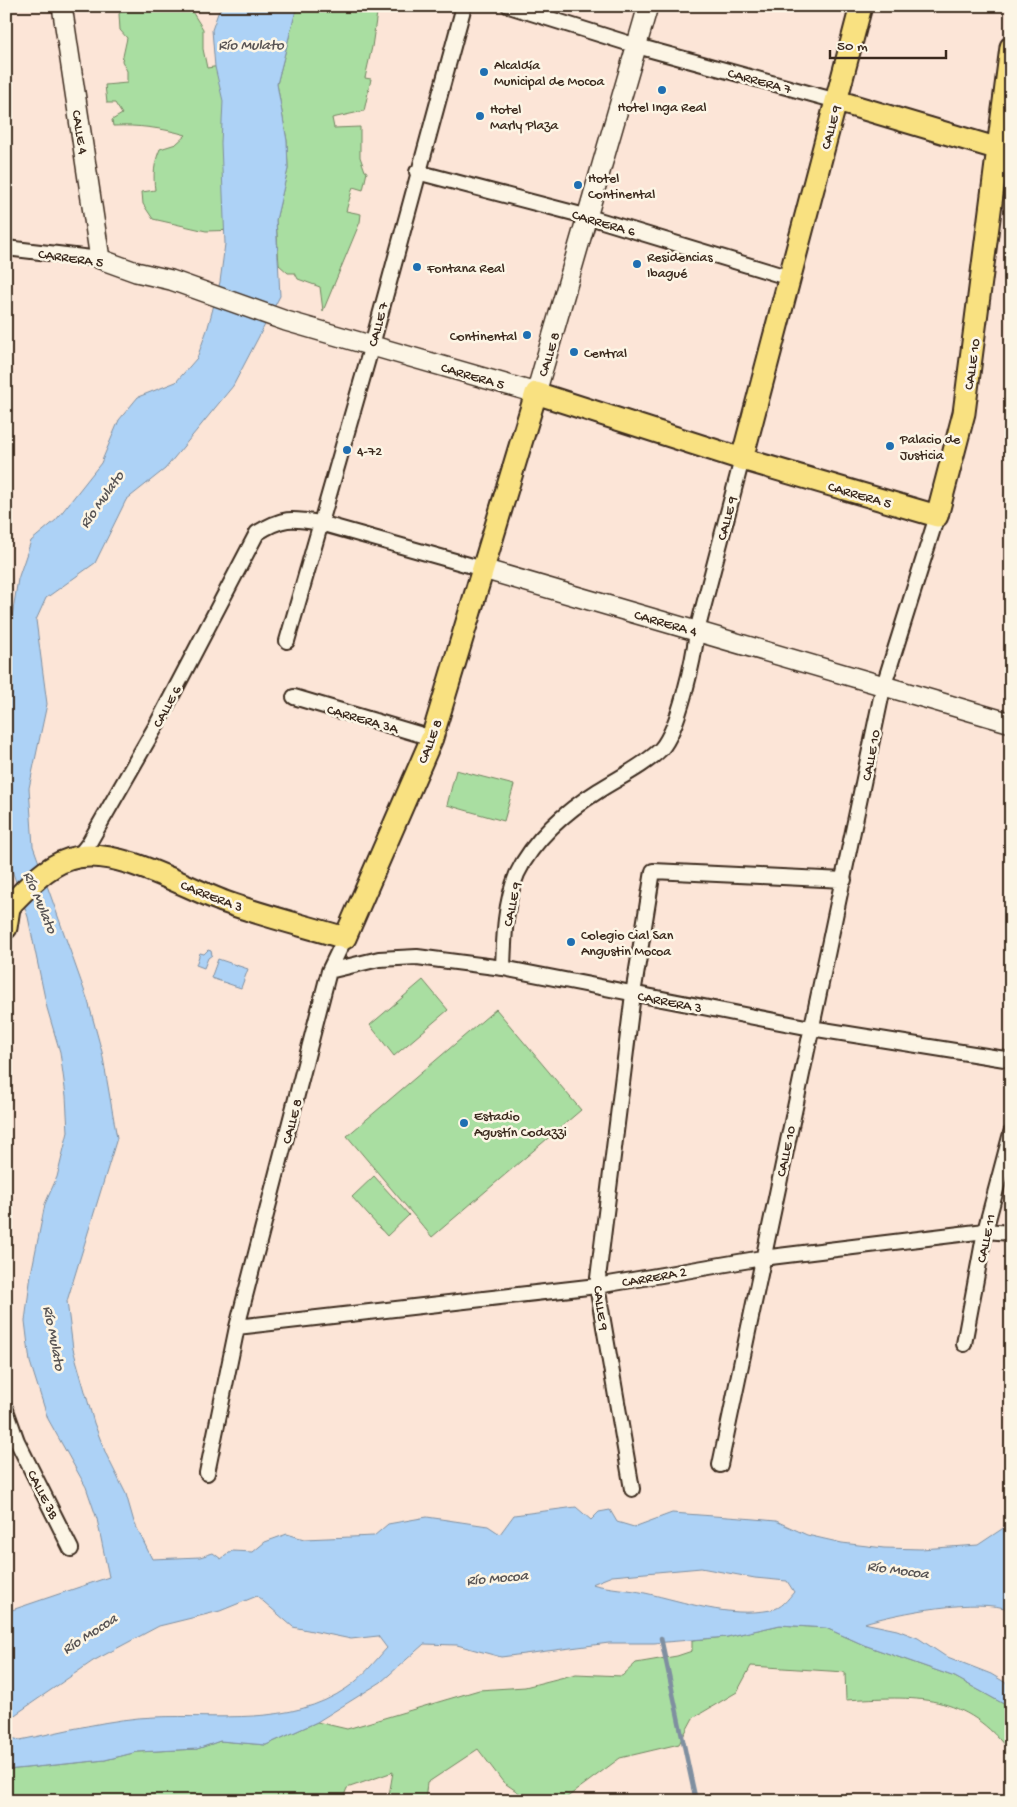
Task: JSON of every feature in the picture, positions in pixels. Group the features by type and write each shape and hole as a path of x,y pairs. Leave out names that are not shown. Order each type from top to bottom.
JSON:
{"main road":[{"name":"CALLE 4","path":"62,6 100,259"},
{"name":"CALLE 8","path":"345,938 432,738 589,217 648,6"},
{"name":"CALLE 9","path":"742,459 861,6"},
{"name":"CALLE 10","path":"937,516 964,413 1005,150 1011,47"},
{"name":"CARRERA 7","path":"837,101 1005,150"},
{"name":"CARRERA 5","path":"100,259 136,272 171,280 286,321 536,393 742,459 937,516"},
{"name":"CARRERA 4","path":"483,569 697,630 884,688 1011,723"},
{"path":"9,910 48,868 78,857"},
{"name":"CARRERA 3","path":"78,857 106,858 135,865 226,902 345,938"}],"street":[{"name":"CALLE 7","path":"287,641 372,345 417,172 464,6"},
{"name":"CARRERA 7","path":"509,6 637,46 837,101"},
{"name":"CARRERA 6","path":"417,172 589,217 790,278"},
{"name":"CARRERA 5","path":"6,248 100,259"},
{"name":"CALLE 9","path":"503,968 505,924 517,876 531,850 583,800 661,749 668,739 685,693 694,654 697,630 742,459"},
{"name":"CALLE 10","path":"720,1465 762,1258 884,688 937,516"},
{"name":"CALLE 6","path":"78,857 89,843 156,726 257,533 274,522 293,519 320,523"},
{"name":"CARRERA 4","path":"320,523 483,569"},
{"name":"CARRERA 3A","path":"294,698 432,738"},
{"name":"CALLE 9","path":"632,1489 597,1286 633,994 653,871 844,880"},
{"name":"CALLE 8","path":"207,1473 237,1327 330,972 345,938"},
{"name":"CARRERA 3","path":"330,972 380,959 417,957 503,968 811,1028 1011,1060"},
{"name":"CALLE 11","path":"964,1344 985,1231 1011,1133"},
{"name":"CARRERA 2","path":"237,1327 597,1286 762,1258 985,1231 1011,1233"},
{"name":"CALLE 3B","path":"6,1410 17,1441 71,1549"}],"green space":[{"path":"116,6 207,6 191,10 203,29 203,49 207,68 226,65 240,230 206,231 153,219 143,204 142,192 155,190 154,169 160,149 176,144 186,135 168,130 113,126 112,120 122,114 115,103 107,103 105,85 127,83 127,71 122,61 127,38 120,30 119,14 123,7"},
{"path":"297,6 378,6 365,78 371,79 364,111 332,118 334,128 360,127 360,157 367,172 363,190 353,187 346,211 361,214 360,222 323,311 320,287 298,279 295,273 288,273 279,265 276,220 288,169 287,141 277,84"},
{"path":"456,770 514,785 504,821 447,805"},
{"path":"423,980 448,1010 394,1056 370,1025"},
{"name":"Estadio Agustín Codazzi","path":"496,1009 581,1110 432,1237 347,1136"},
{"path":"374,1176 409,1215 387,1236 352,1197"},
{"path":"780,1625 826,1628 864,1645 955,1677 1011,1708 1011,1754 994,1734 976,1719 938,1702 894,1698 846,1700 845,1672 751,1666 737,1692 693,1718 679,1744 620,1758 562,1801 531,1801 503,1782 478,1749 427,1783 425,1801 388,1801 393,1772 347,1788 342,1801 6,1801 6,1770 105,1760 137,1752 197,1749 220,1741 266,1745 317,1722 347,1729 479,1690 525,1687 576,1674 622,1676 636,1663 677,1656 692,1651 692,1640 727,1637"}],"water":[{"path":"223,6 297,6 277,84 287,141 288,169 276,220 280,296 233,386 165,469 126,500 95,563 46,598 36,620 47,704 29,788 33,846 88,1001 102,1052 117,1138 67,1301 73,1349 94,1423 106,1454 126,1494 134,1522 152,1559 200,1557 213,1553 221,1559 232,1551 253,1552 265,1542 287,1534 304,1539 374,1536 388,1524 427,1517 488,1526 500,1534 514,1515 576,1507 591,1520 599,1512 610,1510 617,1522 634,1527 672,1513 776,1521 807,1535 842,1543 884,1548 921,1549 978,1545 1011,1523 1011,1610 997,1606 959,1606 917,1611 864,1623 897,1630 918,1638 945,1656 991,1674 1011,1686 1011,1708 955,1677 864,1645 826,1628 780,1625 727,1637 654,1643 609,1643 501,1657 457,1645 424,1644 381,1682 317,1722 266,1745 220,1741 197,1749 137,1752 105,1760 6,1770 6,1737 20,1740 139,1718 254,1716 302,1709 325,1700 353,1684 387,1648 378,1636 351,1639 293,1627 257,1596 220,1611 159,1626 93,1661 6,1721 6,1612 109,1577 97,1519 86,1487 48,1419 30,1362 25,1321 31,1274 45,1204 57,1177 68,1132 66,1096 60,1052 47,1008 28,917 6,853 6,654 18,579 31,541 56,520 101,463 119,420 138,397 176,382 197,358 208,327 220,282 225,244 221,143 223,101 215,67 212,30 218,13","holes":["701,1568 755,1578 787,1581 794,1592 784,1603 775,1609 739,1612 707,1608 639,1592 592,1584 612,1576"]},
{"path":"208,950 211,951 212,955 208,958 204,968 196,965 200,953 204,954"},
{"path":"218,959 248,969 241,988 211,978"}],"waterway":[{"path":"661,1638 696,1801"}],"place":[{"name":"Alcaldía Municipal de Mocoa","path":"484,72"},
{"name":"Hotel Inga Real","path":"662,90"},
{"name":"Hotel Marly Plaza","path":"480,116"},
{"name":"Hotel Continental","path":"578,185"},
{"name":"Residencias Ibagué","path":"637,264"},
{"name":"Fontana Real","path":"417,267"},
{"name":"Continental","path":"527,335"},
{"name":"Central","path":"574,352"},
{"name":"Palacio de Justicia","path":"890,446"},
{"name":"4-72","path":"347,450"},
{"name":"Colegio Cial San Angustin Mocoa","path":"571,942"},
{"name":"Estadio Agustín Codazzi","path":"464,1123"}],"water label":[{"name":"Río Mulato","path":"251,44"},
{"name":"Río Mulato","path":"101,499"},
{"name":"Río Mulato","path":"41,902"},
{"name":"Río Mulato","path":"55,1338"},
{"name":"Río Mocoa","path":"898,1569"},
{"name":"Río Mocoa","path":"497,1577"},
{"name":"Río Mocoa","path":"89,1633"}]}
